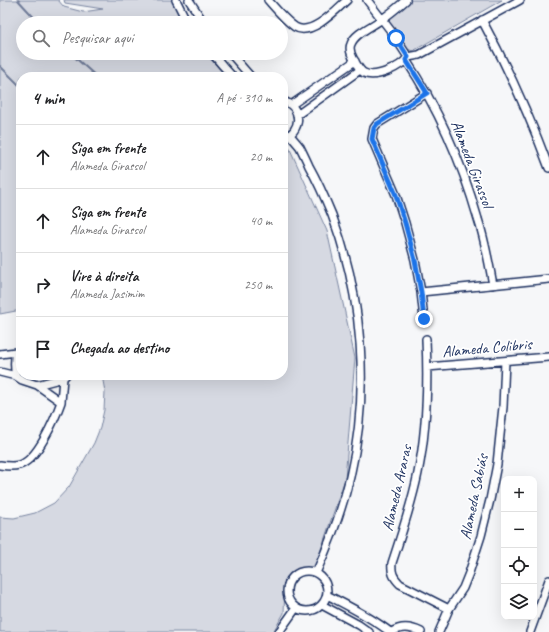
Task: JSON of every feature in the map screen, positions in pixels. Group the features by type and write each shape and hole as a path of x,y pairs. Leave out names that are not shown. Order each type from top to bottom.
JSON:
{"street":[{"path":"176,0 184,16"},
{"path":"189,0 199,16"},
{"path":"268,0 284,16"},
{"path":"288,20 295,27 302,30 308,29 315,26 347,0"},
{"name":"Alameda Girassol","path":"367,0 382,19 427,93 460,164 479,220 493,284"},
{"path":"406,0 354,38 350,45 351,54 360,70 373,75 382,73 407,59 419,55 520,0"},
{"path":"482,20 515,85 549,168"},
{"path":"218,60 228,72"},
{"path":"236,60 247,72"},
{"path":"291,105 355,61"},
{"path":"297,115 360,70"},
{"path":"329,79 335,87"},
{"path":"424,319 415,260 405,223 396,195 372,139 374,128 377,124 427,93"},
{"path":"288,104 295,109 298,120 297,126 290,135 300,146 317,180 341,241 354,293 358,318 360,348 361,377 359,419 350,477 336,524 316,573"},
{"path":"421,292 549,279"},
{"name":"Alameda Araras","path":"426,339 426,412 418,472 412,500 392,563 391,571 394,578 400,584 449,610"},
{"path":"0,354 16,351"},
{"path":"0,372 16,376 14,359 16,356"},
{"name":"Alameda Colibris","path":"427,367 549,357"},
{"name":"Alameda Sabiás","path":"439,632 449,610 463,588 469,573 481,536 490,500 497,464 503,407 505,360"},
{"path":"22,380 37,385 61,402"},
{"path":"37,385 52,380"},
{"path":"0,465 19,465 28,460 36,451 57,414 61,402 64,380"},
{"path":"306,571 316,573 321,577 325,582 327,595 319,608 310,611 300,610 292,605 287,596 287,591 292,577 306,571"},
{"path":"530,632 549,580"},
{"path":"327,595 364,615 391,632 400,628 407,628 421,632"},
{"path":"322,604 359,624 369,632"},
{"path":"279,632 296,608"},
{"path":"359,624 364,615"}],"shaded area":[{"path":"0,0 58,0 64,7 83,12 103,9 65,3 64,0 172,0 181,16 16,16 16,60 211,60 222,72 16,72 16,311 0,314"},
{"path":"402,0 502,0 413,51 404,48 386,23 387,15"},
{"path":"289,147 327,231 355,358 345,479 316,564 305,574 285,585 284,613 273,632 0,632 0,517 14,518 35,513 54,503 69,487 94,443 100,428 104,410 105,392 103,380 288,380"}],"waterway":[{"path":"18,0 33,16"},
{"path":"78,60 91,72"},
{"path":"0,66 16,82"}],"route":[{"path":"396,38 408,57 406,60 427,93 381,120 374,128 372,139 396,195 405,223 415,260 424,319"}]}
